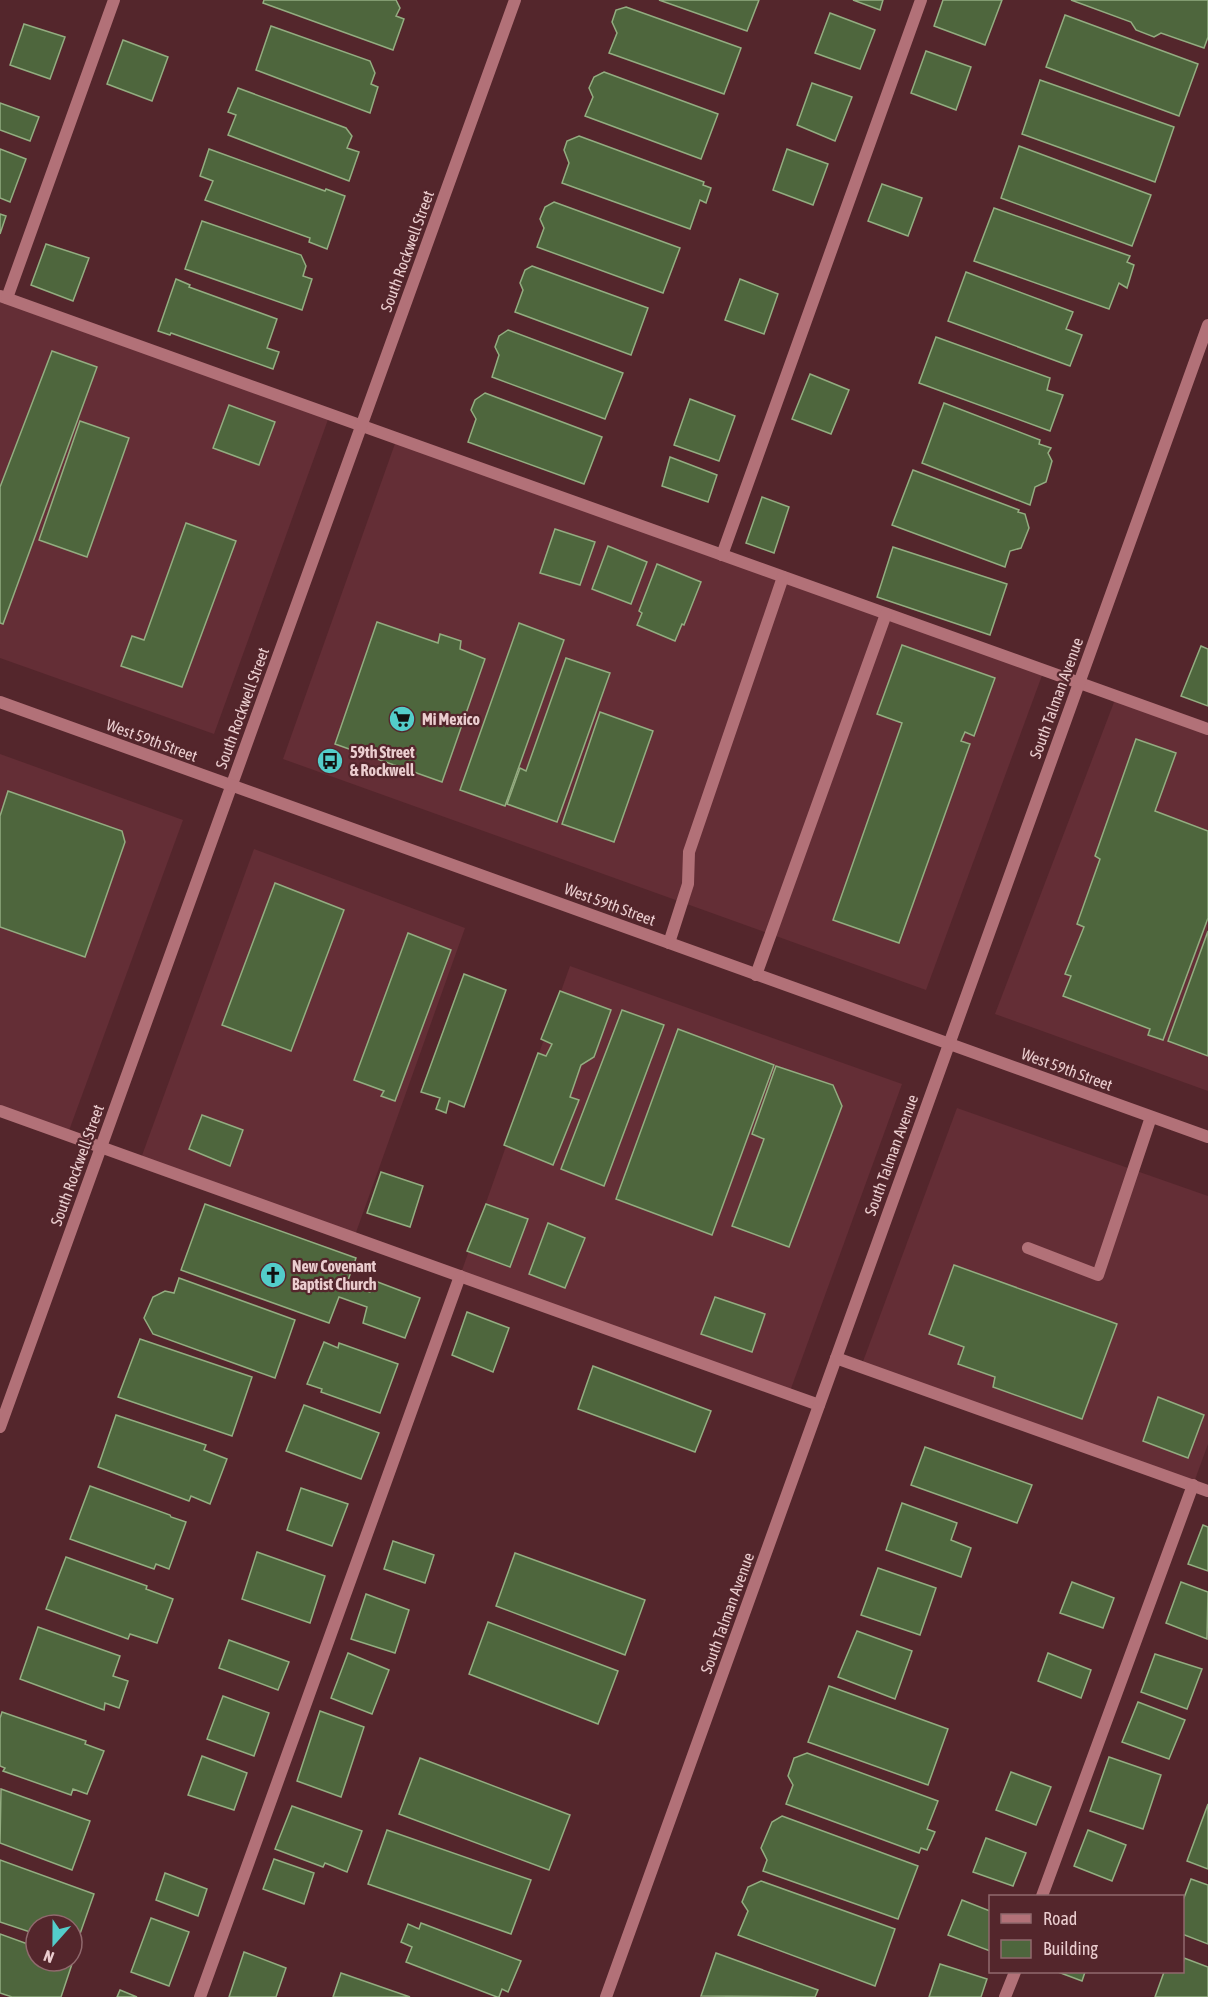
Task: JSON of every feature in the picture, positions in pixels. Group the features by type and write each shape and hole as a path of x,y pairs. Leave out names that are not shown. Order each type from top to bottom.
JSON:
{"street":[{"path":"114,0 3,297 1208,729"},
{"name":"South Rockwell Street","path":"0,1427 515,0"},
{"path":"722,555 921,0"},
{"name":"South Talman Avenue","path":"606,1997 1208,325"},
{"path":"669,943 688,884 689,852 783,577"},
{"path":"756,975 886,614"},
{"name":"West 59th Street","path":"0,702 1208,1137"},
{"path":"0,1111 819,1405"},
{"path":"1028,1248 1098,1275 1151,1117"},
{"path":"200,1997 460,1276"},
{"path":"836,1358 1208,1491"},
{"path":"1042,1895 1193,1485"},
{"path":"1005,1997 1014,1973"}],"shaded area":[{"path":"0,296 330,414 214,734 0,658"},
{"path":"397,438 1044,670 926,990 283,759"},
{"path":"1116,697 1208,729 1208,1091 995,1014"},
{"path":"0,754 183,820 67,1136 0,1112"},
{"path":"254,849 465,928 354,1238 140,1161"},
{"path":"570,966 902,1084 789,1394 460,1276"},
{"path":"957,1108 1208,1196 1208,1444 1193,1485 861,1367"}],"building":[{"path":"264,0 396,0 400,8 396,16 404,19 393,50 263,3"},
{"path":"659,0 759,0 747,31"},
{"path":"853,0 883,0 880,10"},
{"path":"943,0 1002,0 985,45 934,26"},
{"path":"1071,0 1208,0 1208,37 1204,48 1161,33 1154,37 1136,30 1131,22"},
{"path":"626,7 741,48 724,94 609,53 617,33 612,22 616,10"},
{"path":"830,13 875,30 860,69 815,53"},
{"path":"1065,15 1198,64 1179,116 1046,67"},
{"path":"24,24 65,37 50,79 10,65"},
{"path":"271,26 370,61 375,73 371,84 378,87 370,113 256,70"},
{"path":"123,40 168,57 152,101 107,84"},
{"path":"926,51 971,67 956,110 911,93"},
{"path":"604,72 718,114 701,159 585,116 593,97 589,88 594,77"},
{"path":"1040,80 1174,127 1155,182 1022,134"},
{"path":"812,83 852,97 835,141 797,125"},
{"path":"238,88 346,128 352,136 347,148 359,152 349,181 228,135 236,115 228,112"},
{"path":"0,103 39,117 30,141 0,130"},
{"path":"579,136 704,182 703,185 711,188 706,203 700,200 690,229 562,183 569,163 564,150 567,141"},
{"path":"1019,146 1151,195 1132,246 1001,198"},
{"path":"0,149 26,159 10,202 0,198"},
{"path":"209,149 325,191 326,189 345,196 327,249 309,242 310,238 205,200 213,181 200,176"},
{"path":"787,149 828,164 813,205 773,190"},
{"path":"882,184 922,198 908,236 868,221"},
{"path":"554,202 680,248 663,293 537,247 544,228 540,219 545,207"},
{"path":"994,208 1130,256 1127,262 1134,265 1127,288 1119,283 1109,309 974,261"},
{"path":"0,214 6,216 0,234"},
{"path":"202,221 301,255 306,266 303,276 312,279 302,310 185,269"},
{"path":"46,244 89,258 73,301 31,285"},
{"path":"532,266 648,308 631,355 515,312 523,290 520,283 525,270"},
{"path":"966,272 1073,312 1066,329 1082,335 1070,366 948,321"},
{"path":"176,279 190,285 189,287 277,319 267,348 279,352 273,369 171,333 170,335 158,331"},
{"path":"740,279 778,294 764,334 725,320"},
{"path":"508,330 623,373 605,419 492,377 499,355 495,347 499,336"},
{"path":"936,337 1050,378 1047,390 1063,395 1050,431 919,383"},
{"path":"52,351 97,367 3,624 0,623 0,487"},
{"path":"810,374 849,390 831,434 792,419"},
{"path":"485,393 602,437 584,484 468,442 476,419 471,410 475,400"},
{"path":"690,399 735,416 719,461 674,445"},
{"path":"944,403 1040,440 1039,444 1051,448 1048,453 1052,461 1046,482 1035,487 1030,505 922,463"},
{"path":"229,405 275,422 259,465 213,448"},
{"path":"80,421 129,438 87,557 39,540"},
{"path":"670,457 717,475 708,502 662,486"},
{"path":"913,470 1025,514 1029,528 1021,548 1010,551 1005,567 892,525"},
{"path":"762,497 789,507 774,553 746,543"},
{"path":"186,523 236,541 182,687 121,666 132,636 144,640"},
{"path":"555,529 595,542 580,585 540,573"},
{"path":"608,546 647,562 631,604 592,589"},
{"path":"893,547 1007,584 990,635 877,597"},
{"path":"657,564 701,582 675,641 637,625 642,613 639,611"},
{"path":"377,622 438,643 440,634 461,641 460,649 485,659 442,782 335,744"},
{"path":"519,623 564,640 505,806 460,790"},
{"path":"902,645 995,678 974,736 965,732 961,741 970,744 899,943 833,920 902,723 877,714"},
{"path":"1201,646 1208,649 1208,706 1181,696"},
{"path":"566,658 610,673 557,822 507,804 520,768 526,771"},
{"path":"600,712 653,731 614,842 562,824"},
{"path":"1136,739 1176,753 1155,811 1208,831 1208,918 1163,1040 1148,1035 1150,1029 1063,996 1071,976 1065,974 1084,927 1077,924 1100,859 1095,856"},
{"path":"8,791 122,831 125,842 85,957 0,927 0,816"},
{"path":"275,883 344,910 291,1051 222,1025"},
{"path":"1208,931 1208,1056 1168,1041"},
{"path":"408,933 451,950 395,1101 381,1096 384,1091 354,1080"},
{"path":"464,974 506,990 464,1107 449,1101 446,1113 436,1109 440,1098 421,1092"},
{"path":"560,991 611,1010 594,1057 581,1065 570,1097 579,1100 553,1165 504,1145 538,1053 546,1056 552,1044 541,1039"},
{"path":"622,1010 664,1025 604,1186 561,1169"},
{"path":"678,1029 774,1065 712,1235 616,1199"},
{"path":"776,1066 833,1085 842,1106 789,1247 732,1226 764,1139 752,1134"},
{"path":"202,1115 243,1130 230,1166 189,1149"},
{"path":"381,1172 423,1186 410,1227 367,1213"},
{"name":"New Covenant Baptist Church","path":"205,1204 356,1258 347,1283 370,1292 375,1281 420,1298 405,1338 363,1323 367,1307 339,1297 329,1323 181,1270"},
{"path":"486,1204 528,1219 510,1267 467,1251"},
{"path":"548,1223 585,1238 565,1288 529,1274"},
{"path":"954,1265 1117,1324 1082,1419 993,1387 995,1377 958,1364 964,1347 929,1334"},
{"path":"179,1278 295,1320 275,1378 153,1334 144,1318 153,1297 165,1291 174,1293"},
{"path":"715,1297 765,1314 752,1352 701,1334"},
{"path":"467,1312 509,1328 493,1372 452,1355"},
{"path":"140,1339 252,1377 232,1436 118,1397"},
{"path":"324,1342 338,1348 339,1343 398,1364 380,1413 321,1392 322,1389 307,1384"},
{"path":"593,1366 711,1411 695,1452 578,1409"},
{"path":"1158,1397 1204,1415 1188,1458 1143,1441"},
{"path":"304,1405 379,1433 361,1479 286,1451"},
{"path":"116,1415 206,1445 204,1450 227,1459 210,1504 191,1496 189,1501 98,1467"},
{"path":"925,1447 1032,1485 1017,1523 911,1485"},
{"path":"90,1486 186,1522 169,1569 156,1564 154,1569 70,1539"},
{"path":"301,1488 348,1504 332,1546 287,1530"},
{"path":"902,1503 957,1523 951,1540 971,1548 961,1577 886,1550"},
{"path":"1203,1525 1208,1527 1208,1571 1188,1564"},
{"path":"393,1541 434,1555 425,1583 384,1569"},
{"path":"257,1552 325,1576 310,1623 242,1599"},
{"path":"515,1553 645,1600 625,1655 496,1606"},
{"path":"66,1557 147,1586 146,1589 173,1599 157,1643 130,1634 128,1639 46,1609"},
{"path":"878,1568 936,1588 920,1635 861,1615"},
{"path":"1072,1582 1114,1598 1103,1628 1060,1613"},
{"path":"1181,1582 1208,1592 1207,1639 1166,1623"},
{"path":"366,1594 409,1610 395,1653 351,1639"},
{"path":"488,1622 618,1671 598,1724 469,1674"},
{"path":"38,1627 120,1656 113,1676 128,1681 119,1708 105,1703 104,1710 20,1679"},
{"path":"857,1631 912,1651 895,1699 838,1677"},
{"path":"229,1640 289,1662 278,1690 219,1668"},
{"path":"348,1653 389,1670 372,1714 331,1698"},
{"path":"1048,1653 1091,1670 1081,1698 1038,1681"},
{"path":"1155,1654 1202,1669 1187,1709 1141,1692"},
{"path":"829,1686 948,1729 928,1785 808,1742"},
{"path":"223,1696 269,1713 254,1756 207,1739"},
{"path":"1138,1702 1185,1720 1169,1759 1122,1742"},
{"path":"320,1711 364,1727 341,1797 297,1781"},
{"path":"2,1712 86,1741 85,1744 104,1751 87,1794 73,1789 71,1795 3,1771 5,1768 0,1766"},
{"path":"807,1753 938,1801 927,1829 935,1832 927,1850 921,1848 919,1853 786,1804 793,1785 788,1776 794,1758"},
{"path":"202,1756 247,1773 234,1810 188,1795"},
{"path":"1109,1757 1161,1775 1143,1829 1090,1811"},
{"path":"420,1758 570,1815 549,1870 399,1814"},
{"path":"1011,1772 1051,1787 1036,1825 996,1810"},
{"path":"1,1789 90,1821 72,1870 0,1843"},
{"path":"1208,1804 1208,1869 1187,1861"},
{"path":"292,1806 362,1831 347,1872 325,1863 323,1867 275,1849"},
{"path":"782,1816 918,1866 898,1919 763,1871 767,1860 761,1848 772,1822"},
{"path":"387,1830 531,1880 511,1934 368,1884"},
{"path":"1088,1830 1126,1845 1112,1881 1074,1866"},
{"path":"986,1838 1026,1853 1013,1886 973,1872"},
{"path":"274,1859 314,1873 304,1904 263,1889"},
{"path":"0,1860 94,1894 84,1922 84,1913 24,1913 24,1930 0,1922"},
{"path":"165,1873 207,1889 198,1916 156,1900"},
{"path":"1191,1879 1208,1885 1208,1944 1184,1935 1184,1898"},
{"path":"761,1881 895,1929 875,1986 738,1935 748,1911 742,1902 748,1887"},
{"path":"962,1900 989,1911 989,1951 948,1935"},
{"path":"151,1918 189,1932 169,1986 131,1972"},
{"path":"421,1923 521,1961 508,1992 502,1989 497,1997 406,1962 412,1947 401,1942 408,1924 419,1929"},
{"path":"0,1934 24,1943 24,1973 69,1973 61,1997 12,1997 0,1993"},
{"path":"244,1952 286,1968 276,1997 229,1997"},
{"path":"716,1953 818,1990 815,1997 701,1996"},
{"path":"1184,1958 1208,1967 1208,1997 1155,1997 1164,1973 1184,1973"},
{"path":"940,1964 987,1979 981,1997 929,1997"},
{"path":"341,1973 410,1997 333,1997"},
{"path":"1061,1973 1085,1973 1082,1981"},
{"path":"120,1990 137,1997 117,1997"}],"place":[{"name":"Mi Mexico","path":"402,719"},
{"name":"59th Street & Rockwell","path":"330,761"},
{"name":"New Covenant Baptist Church","path":"273,1275"}]}
